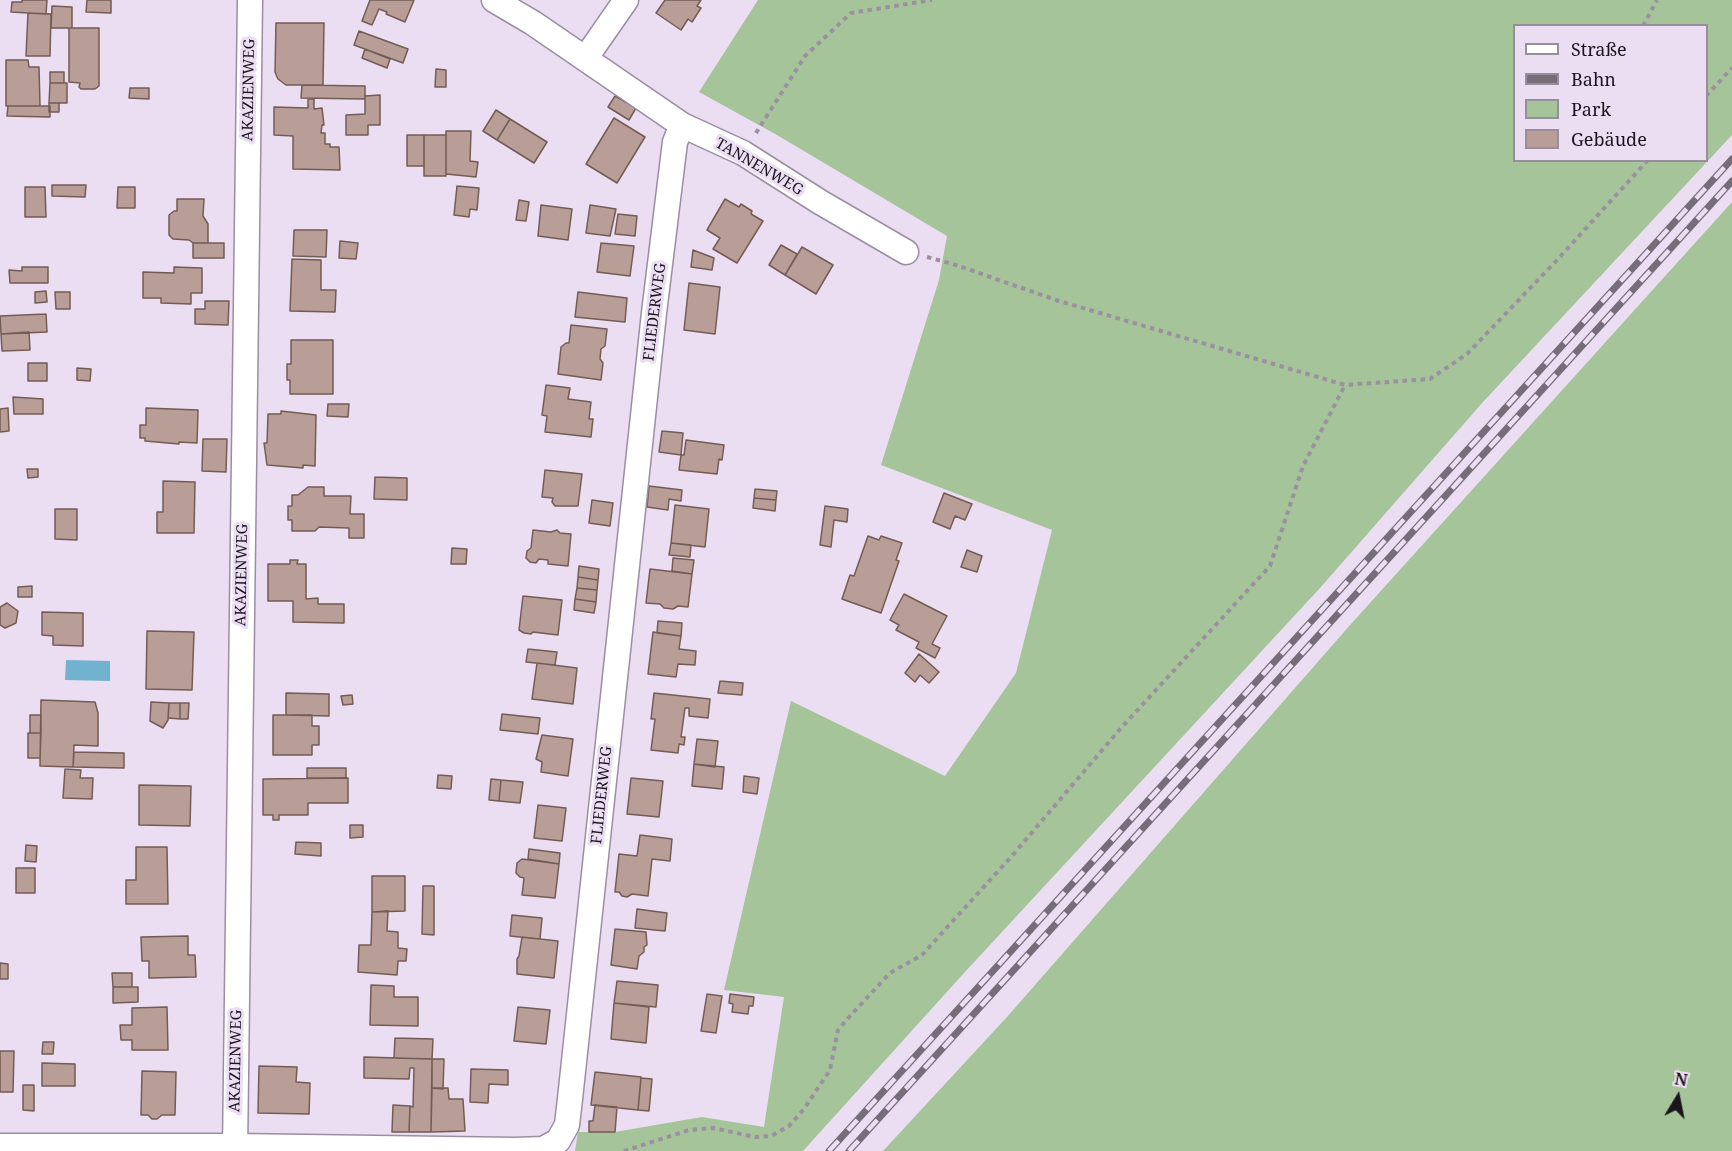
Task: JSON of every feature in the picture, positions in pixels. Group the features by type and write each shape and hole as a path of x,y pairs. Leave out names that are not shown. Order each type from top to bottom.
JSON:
{"street":[{"name":"AKAZIENWEG","path":"235,1149 250,0"},
{"name":"TANNENWEG","path":"494,0 682,125 743,153 820,202 906,252"},
{"path":"585,59 626,0"},
{"name":"FLIEDERWEG","path":"0,1146 515,1150 543,1149 558,1141 567,1125 654,313 675,142 682,125"}],"path":[{"path":"743,153 805,56 851,13 932,0"},
{"path":"1643,24 1657,0"},
{"path":"1708,95 1732,68"},
{"path":"906,252 953,264 1059,301 1345,385 1430,379 1467,354 1558,260 1646,162"},
{"path":"624,1151 689,1130 713,1128 755,1137 771,1136 789,1126 804,1109 830,1070 838,1030 850,1016 890,974 921,955 1011,856 1121,728 1270,566 1303,466 1345,385"}],"green space":[{"path":"758,0 1732,0 1732,135 1708,161 1708,24 1513,24 1513,162 1707,162 1483,402 1320,588 964,973 803,1151 575,1151 578,1132 615,1132 702,1117 764,1127 784,997 724,990 791,701 945,776 1016,673 1052,530 881,465 939,280 947,236 777,135 699,92"},
{"path":"1732,202 1732,1151 883,1151 1007,1017 1351,624"}],"water":[{"path":"66,660 110,661 110,681 65,680"}],"building":[{"path":"22,0 47,0 46,14 11,12 12,2 22,2"},
{"path":"87,0 111,0 111,13 86,12"},
{"path":"370,0 414,0 405,22 379,9 372,25 362,21"},
{"path":"665,0 701,0 697,6 701,8 692,22 688,19 681,30 656,13"},
{"path":"52,6 72,7 72,28 51,28"},
{"path":"28,13 51,14 50,56 26,56"},
{"path":"276,23 324,23 323,85 286,85 278,79 275,72"},
{"path":"69,28 99,28 99,86 95,89 81,89 80,83 69,82"},
{"path":"359,31 408,49 403,63 354,45"},
{"path":"365,49 390,59 387,68 362,58"},
{"path":"6,60 28,60 29,67 39,67 40,106 6,106"},
{"path":"436,69 446,70 446,87 435,87"},
{"path":"50,72 64,72 64,83 50,83"},
{"path":"50,83 67,83 67,103 49,103"},
{"path":"302,85 365,86 365,99 301,98"},
{"path":"130,88 149,88 149,99 129,98"},
{"path":"380,95 380,125 368,125 368,135 346,135 346,115 365,114 365,96"},
{"path":"615,96 636,108 629,120 608,107"},
{"path":"308,99 314,99 314,109 322,108 324,125 322,125 321,133 325,133 325,144 330,144 330,147 339,147 340,170 293,169 293,136 274,135 274,107 308,108"},
{"path":"49,103 59,103 59,112 49,112"},
{"path":"8,106 50,106 50,117 7,116"},
{"path":"496,110 510,119 497,140 483,131"},
{"path":"614,118 645,137 617,183 586,164"},
{"path":"510,119 547,142 534,163 497,140"},
{"path":"446,131 471,131 470,161 478,162 476,177 446,174"},
{"path":"407,135 424,135 424,166 407,166"},
{"path":"424,135 446,135 446,176 424,176"},
{"path":"52,185 86,185 85,197 52,196"},
{"path":"457,186 479,188 477,210 470,209 469,217 454,215"},
{"path":"25,187 45,187 46,217 25,217"},
{"path":"118,187 135,187 135,208 117,208"},
{"path":"177,199 204,199 203,216 208,224 208,243 173,239 169,235 169,215 177,211"},
{"path":"725,199 739,207 741,204 763,221 737,263 713,249 720,238 707,230"},
{"path":"519,200 529,202 526,221 516,220"},
{"path":"541,205 572,209 568,240 538,236"},
{"path":"590,205 616,209 610,236 586,233"},
{"path":"618,214 637,216 635,236 615,234"},
{"path":"294,230 327,230 326,257 293,256"},
{"path":"340,241 358,243 356,259 339,258"},
{"path":"193,243 224,243 224,258 193,258"},
{"path":"601,243 634,246 630,276 597,272"},
{"path":"781,245 797,254 785,275 769,265"},
{"path":"802,247 833,265 816,294 785,275"},
{"path":"693,250 714,258 712,270 691,267"},
{"path":"292,259 321,260 321,290 336,290 335,312 290,311"},
{"path":"22,267 48,267 48,283 10,283 9,270 22,271"},
{"path":"174,267 202,268 202,293 191,293 191,304 161,303 161,298 143,298 143,272 174,273"},
{"path":"689,283 720,287 715,334 684,330"},
{"path":"46,291 47,302 35,303 35,292"},
{"path":"55,292 70,292 70,309 56,309"},
{"path":"578,292 627,298 625,322 575,317"},
{"path":"205,301 229,301 228,325 195,324 195,309 205,309"},
{"path":"46,314 47,332 1,334 0,316"},
{"path":"571,325 607,329 605,346 601,349 600,359 603,363 601,380 558,374 561,347 569,343"},
{"path":"29,332 30,350 2,351 1,334"},
{"path":"291,340 333,340 333,394 290,394 287,364 291,364"},
{"path":"28,363 47,363 47,381 28,381"},
{"path":"77,368 91,369 90,381 77,380"},
{"path":"546,385 570,388 568,399 591,402 589,419 593,419 591,437 545,432 547,416 542,415"},
{"path":"13,397 43,399 43,414 14,414"},
{"path":"328,404 349,404 348,417 327,416"},
{"path":"8,408 9,431 0,432 0,409"},
{"path":"146,408 198,410 197,443 179,442 179,444 145,441 145,438 140,438 140,425 146,425"},
{"path":"281,411 316,415 315,466 303,465 303,468 267,465 264,443 267,443 268,414 281,414"},
{"path":"662,431 683,433 681,455 659,452"},
{"path":"203,439 227,439 226,472 202,471"},
{"path":"686,440 724,445 717,474 679,470"},
{"path":"27,469 38,469 38,477 28,478"},
{"path":"545,470 582,474 578,506 555,506 552,502 553,498 542,497"},
{"path":"375,477 407,478 407,500 374,499"},
{"path":"163,481 195,482 194,533 157,533 157,512 163,512"},
{"path":"649,486 682,490 681,501 669,499 668,510 647,507"},
{"path":"308,487 324,487 324,496 351,496 350,514 364,514 364,538 349,538 349,528 319,527 315,531 292,531 292,520 288,520 288,506 292,506 292,495 298,495"},
{"path":"755,489 777,491 776,500 754,498"},
{"path":"944,493 972,504 965,520 955,516 950,529 933,522"},
{"path":"754,498 776,500 775,511 753,508"},
{"path":"592,500 613,503 610,526 589,523"},
{"path":"675,505 709,509 705,547 671,543"},
{"path":"825,506 848,509 847,522 834,520 831,547 820,545"},
{"path":"55,509 77,509 77,540 55,539"},
{"path":"533,530 551,532 557,530 560,533 571,534 568,566 548,564 548,560 539,559 536,563 530,562 526,558 527,551 531,548"},
{"path":"868,536 879,540 881,536 902,543 896,560 899,561 881,613 842,599 850,575 854,576"},
{"path":"671,543 691,545 690,557 669,555"},
{"path":"452,548 467,549 466,564 451,564"},
{"path":"967,550 982,556 977,572 961,567"},
{"path":"673,558 694,560 692,574 672,571"},
{"path":"290,560 298,560 297,564 306,564 306,599 318,598 318,604 344,604 344,623 293,622 293,601 268,601 268,564 290,564"},
{"path":"579,566 599,569 598,580 578,577"},
{"path":"650,569 692,574 688,607 678,606 673,609 664,608 660,604 646,603"},
{"path":"578,577 598,580 597,590 577,588"},
{"path":"32,586 32,597 18,597 18,587"},
{"path":"577,588 597,590 596,602 575,599"},
{"path":"904,594 947,616 932,644 940,648 935,658 916,648 919,642 896,630 899,625 890,620"},
{"path":"523,596 562,600 558,635 533,632 531,634 519,630"},
{"path":"575,599 596,602 594,613 574,610"},
{"path":"7,603 18,611 16,623 5,628 0,625 0,607"},
{"path":"42,612 83,613 83,646 53,645 53,636 42,635"},
{"path":"658,621 682,623 681,636 657,633"},
{"path":"147,631 194,632 192,690 146,689"},
{"path":"653,632 681,636 679,649 696,651 695,665 678,664 676,677 648,674"},
{"path":"528,649 557,652 555,665 526,662"},
{"path":"919,654 939,672 929,683 920,675 915,682 905,673"},
{"path":"537,663 577,668 573,704 532,699"},
{"path":"720,681 743,683 742,695 718,693"},
{"path":"286,693 329,694 329,716 286,715"},
{"path":"654,693 710,699 708,718 689,716 689,708 685,708 681,737 685,737 684,745 679,744 678,753 651,750 655,719 651,719"},
{"path":"352,695 353,704 343,705 341,696"},
{"path":"41,700 95,702 98,713 98,746 74,745 73,767 40,766"},
{"path":"151,702 169,703 168,720 163,728 150,721"},
{"path":"169,703 180,703 180,719 168,718"},
{"path":"180,703 189,703 188,719 180,719"},
{"path":"502,714 540,718 538,734 500,730"},
{"path":"30,715 41,715 41,733 30,733"},
{"path":"273,715 312,715 312,726 319,726 319,745 312,745 312,755 273,755"},
{"path":"28,733 41,733 40,758 28,758"},
{"path":"542,735 573,739 568,776 541,772 542,762 536,759"},
{"path":"697,739 718,741 715,767 694,764"},
{"path":"74,752 124,753 124,768 73,767"},
{"path":"694,764 724,767 722,789 692,786"},
{"path":"307,768 346,768 346,778 307,778"},
{"path":"65,769 81,770 80,778 93,778 92,799 63,798"},
{"path":"438,775 452,776 451,789 437,788"},
{"path":"744,776 759,778 757,794 743,792"},
{"path":"348,778 348,803 308,803 308,815 279,815 279,820 273,820 273,815 263,815 263,779"},
{"path":"631,778 663,781 659,817 627,814"},
{"path":"491,779 501,780 499,801 489,800"},
{"path":"501,780 523,782 520,803 499,801"},
{"path":"139,785 191,786 190,826 139,825"},
{"path":"538,805 566,808 562,841 534,838"},
{"path":"350,825 363,825 363,837 350,838"},
{"path":"640,835 672,839 670,861 652,859 648,896 632,894 627,897 622,896 619,892 615,892 619,854 637,856"},
{"path":"296,842 321,843 321,856 295,854"},
{"path":"26,845 37,846 36,862 25,861"},
{"path":"136,847 167,847 168,904 126,904 126,880 136,880"},
{"path":"529,849 560,853 559,864 528,859"},
{"path":"522,859 559,864 555,898 522,895 524,878 516,873 517,863"},
{"path":"16,868 35,868 35,893 16,893"},
{"path":"372,876 405,876 405,911 372,912"},
{"path":"423,886 434,886 434,935 422,934"},
{"path":"637,909 667,913 665,931 635,928"},
{"path":"388,911 387,931 398,932 398,948 407,949 406,961 398,961 397,975 358,972 359,945 371,945 372,912"},
{"path":"512,915 542,918 540,939 510,936"},
{"path":"615,929 646,932 647,945 639,956 637,969 611,965"},
{"path":"188,936 188,955 195,955 196,977 149,978 149,961 142,961 141,937"},
{"path":"522,937 558,941 554,978 517,974 517,959"},
{"path":"0,963 8,964 8,979 0,979"},
{"path":"112,973 132,973 132,987 113,987"},
{"path":"617,981 658,985 656,1007 614,1003"},
{"path":"371,985 394,986 394,997 418,997 418,1026 370,1025"},
{"path":"113,987 138,987 138,1002 113,1003"},
{"path":"707,994 722,996 716,1033 701,1031"},
{"path":"730,994 754,997 753,1006 749,1006 748,1014 732,1012 733,1004 729,1003"},
{"path":"614,1003 649,1007 646,1043 611,1039"},
{"path":"167,1007 168,1050 132,1050 132,1040 121,1040 120,1025 132,1025 132,1008"},
{"path":"518,1007 550,1010 546,1044 514,1041"},
{"path":"395,1038 433,1039 432,1059 394,1058"},
{"path":"43,1042 54,1042 53,1054 42,1054"},
{"path":"0,1051 14,1051 13,1092 0,1092"},
{"path":"364,1057 432,1059 431,1132 409,1132 410,1106 413,1107 414,1068 410,1068 409,1079 364,1078"},
{"path":"432,1059 444,1059 443,1089 432,1088"},
{"path":"42,1063 75,1064 75,1086 42,1086"},
{"path":"259,1066 297,1067 296,1082 310,1083 309,1114 258,1113"},
{"path":"471,1069 508,1070 508,1085 489,1084 488,1103 470,1102"},
{"path":"142,1071 176,1072 175,1115 162,1115 157,1119 152,1119 148,1115 141,1115"},
{"path":"595,1072 641,1077 638,1110 591,1105"},
{"path":"641,1078 652,1079 649,1111 638,1110"},
{"path":"23,1085 34,1085 34,1111 23,1110"},
{"path":"432,1088 448,1088 449,1099 463,1099 465,1131 431,1132"},
{"path":"393,1105 410,1106 409,1132 392,1132"},
{"path":"595,1105 617,1107 615,1132 589,1132 589,1121 593,1121"}],"railway":[{"path":"829,1151 1732,159"},
{"path":"849,1151 1732,181"}]}
